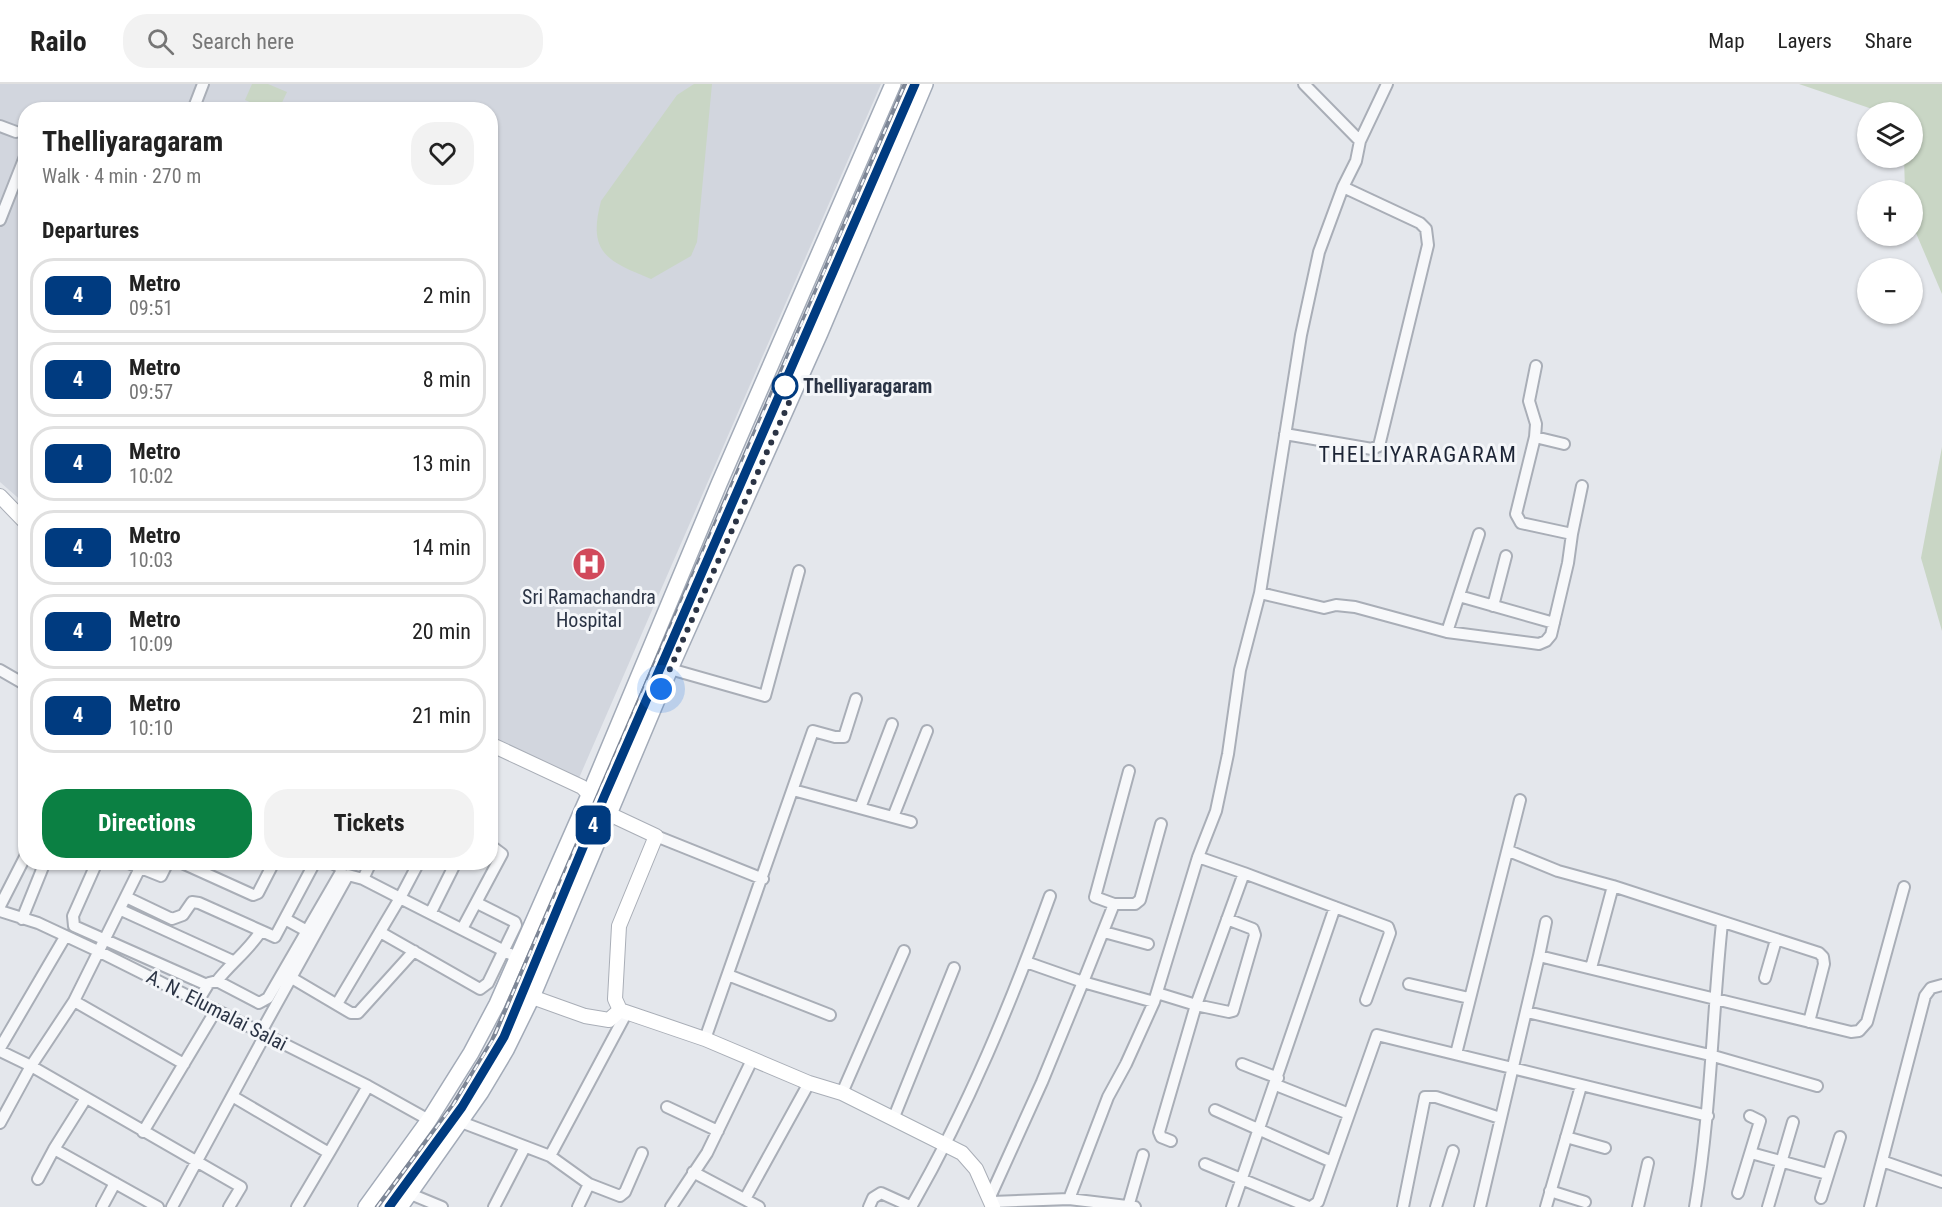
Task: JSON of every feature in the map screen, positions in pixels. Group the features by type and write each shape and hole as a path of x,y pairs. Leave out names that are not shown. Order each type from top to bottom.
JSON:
{"main road":[{"path":"366,1207 429,1120 471,1053 518,958 590,793 718,484 893,84"},
{"path":"405,1201 461,1122 506,1050 532,997 607,813 820,333 925,84"}],"street":[{"path":"196,102 203,84"},
{"path":"1304,84 1360,141"},
{"path":"1069,1199 1108,1097 1131,1053 1155,998 1198,857 1221,793 1240,670 1260,593 1301,335 1319,252 1342,187 1356,161 1360,141 1387,84"},
{"path":"0,126 16,132"},
{"path":"0,220 18,174"},
{"path":"1285,434 1372,449 1380,446 1425,256 1429,237 1426,229 1420,223 1342,187"},
{"path":"1536,366 1529,401 1536,424 1535,437 1518,503 1517,520 1524,524 1572,534"},
{"path":"1535,437 1564,444"},
{"path":"1260,593 1312,606 1355,607 1448,632 1539,644 1549,639 1554,623 1582,486"},
{"path":"0,496 18,515"},
{"path":"1448,632 1479,534"},
{"path":"1493,606 1506,556"},
{"path":"670,669 765,696 799,571"},
{"path":"1459,596 1554,623"},
{"path":"0,670 18,680"},
{"path":"705,1039 813,731 844,737 856,699"},
{"path":"860,808 892,724"},
{"path":"893,817 927,731"},
{"path":"498,748 559,775 590,793 607,813 763,879"},
{"path":"1129,771 1095,894 1096,899 1114,904 1135,904 1140,900 1161,824"},
{"path":"793,790 911,822"},
{"path":"1456,1054 1486,926 1509,851 1520,800"},
{"path":"657,836 620,926 615,999 624,1011 705,1039 808,1083 842,1093 962,1152 976,1169 992,1202"},
{"path":"1509,851 1558,870 1613,886 1823,957 1809,1022"},
{"path":"1198,857 1385,925 1390,929 1366,1000"},
{"path":"0,909 19,870"},
{"path":"22,919 42,870"},
{"path":"94,870 72,921 78,929 259,1003 266,1000 341,870"},
{"path":"0,1123 31,1066 74,1001 139,870"},
{"path":"145,870 161,876 164,870"},
{"path":"198,870 253,895 258,893 270,870"},
{"path":"126,897 172,919 180,918 192,902 195,902 275,938 311,870"},
{"path":"363,879 367,870"},
{"path":"337,1004 415,870"},
{"path":"430,912 452,870"},
{"path":"462,929 494,870"},
{"path":"1171,1141 1163,1139 1159,1132 1196,1005 1244,873"},
{"path":"172,1207 232,1096 290,977 348,874 430,912 518,958"},
{"path":"1591,968 1613,886"},
{"path":"1539,956 1851,1032 1859,1031 1867,1022 1904,887"},
{"path":"868,1207 873,1198 881,1193 912,1207 946,1145 1026,962 1050,896"},
{"path":"380,932 480,989 488,983 514,929 514,922 477,903"},
{"path":"992,1202 1114,904"},
{"path":"1232,1207 1277,1082 1335,907"},
{"name":"A. N. Elumalai Salai","path":"0,909 38,923 100,952 368,1086 429,1120"},
{"path":"121,910 233,961"},
{"path":"285,919 307,931"},
{"path":"1026,962 1083,982 1229,1012 1235,1007 1255,932 1227,919"},
{"path":"1480,1207 1546,922"},
{"path":"1695,1207 1708,1116 1714,999 1722,923"},
{"path":"198,1001 233,961 246,952 261,931"},
{"path":"1104,932 1148,944"},
{"path":"65,937 0,1050 241,1187 229,1207"},
{"path":"1765,978 1776,940"},
{"path":"290,977 351,1013 364,1010 414,951"},
{"path":"842,1093 904,951"},
{"path":"894,1117 954,968"},
{"path":"728,975 830,1015"},
{"path":"1409,984 1469,998"},
{"path":"1870,1207 1924,996 1931,988 1942,986"},
{"path":"532,997 609,1020 624,1011"},
{"path":"74,1001 184,1064"},
{"path":"142,1132 216,1010"},
{"path":"550,1156 624,1011"},
{"path":"1527,1012 1710,1056 1817,1086"},
{"path":"1205,1164 1310,1207 1318,1202 1377,1035 1708,1116"},
{"path":"671,1207 718,1131 752,1060"},
{"path":"1242,1064 1349,1114"},
{"path":"745,1199 808,1083"},
{"path":"297,1207 368,1086"},
{"path":"1546,1207 1581,1086"},
{"path":"232,1096 329,1153"},
{"path":"1403,1207 1425,1097 1436,1097 1500,1118"},
{"path":"38,1179 86,1098"},
{"path":"667,1107 718,1131"},
{"path":"1215,1110 1332,1162"},
{"path":"1738,1193 1760,1120 1750,1116"},
{"path":"461,1122 550,1156 589,1184 623,1195 642,1153"},
{"path":"1768,1207 1793,1122"},
{"path":"1566,1137 1605,1148"},
{"path":"1821,1198 1840,1137"},
{"path":"494,1207 525,1147"},
{"path":"54,1149 158,1207"},
{"path":"1436,1207 1453,1151"},
{"path":"1751,1153 1827,1174"},
{"path":"992,1202 1069,1199 1131,1206 1143,1155"},
{"path":"1882,1161 1942,1182"},
{"path":"1638,1207 1648,1163"},
{"path":"693,1172 759,1207"},
{"path":"102,1207 115,1183"},
{"path":"384,1183 405,1201 442,1207"},
{"path":"578,1207 589,1184"},
{"path":"1550,1191 1585,1202"}],"shaded area":[{"path":"0,84 881,84 579,778 498,742 498,102 18,102 18,498 0,482"}],"green space":[{"path":"252,84 268,84 287,92 282,102 245,100"},
{"path":"694,84 712,84 697,242 691,256 651,279 623,267 605,253 599,244 597,219 601,201 677,95"},
{"path":"1799,84 1942,84 1942,294 1922,246 1923,180 1905,180 1904,168 1923,168 1923,102 1857,102 1857,104"},
{"path":"1942,447 1942,631 1921,558"}],"railway":[{"path":"377,1207 453,1105 492,1041 905,84"},
{"path":"690,601 915,84"},
{"path":"502,1039 533,971"},
{"path":"390,1207 439,1138"}],"metro line":[{"name":"4","path":"389,1207 462,1107 504,1037 604,797 915,84"}],"place":[{"name":"Thelliyaragaram","path":"785,386"},
{"name":"Sri Ramachandra Hospital","path":"589,564"}],"district":[{"name":"THELLIYARAGARAM","path":"1418,454"}],"route":[{"path":"661,689 792,396 785,386"}]}
